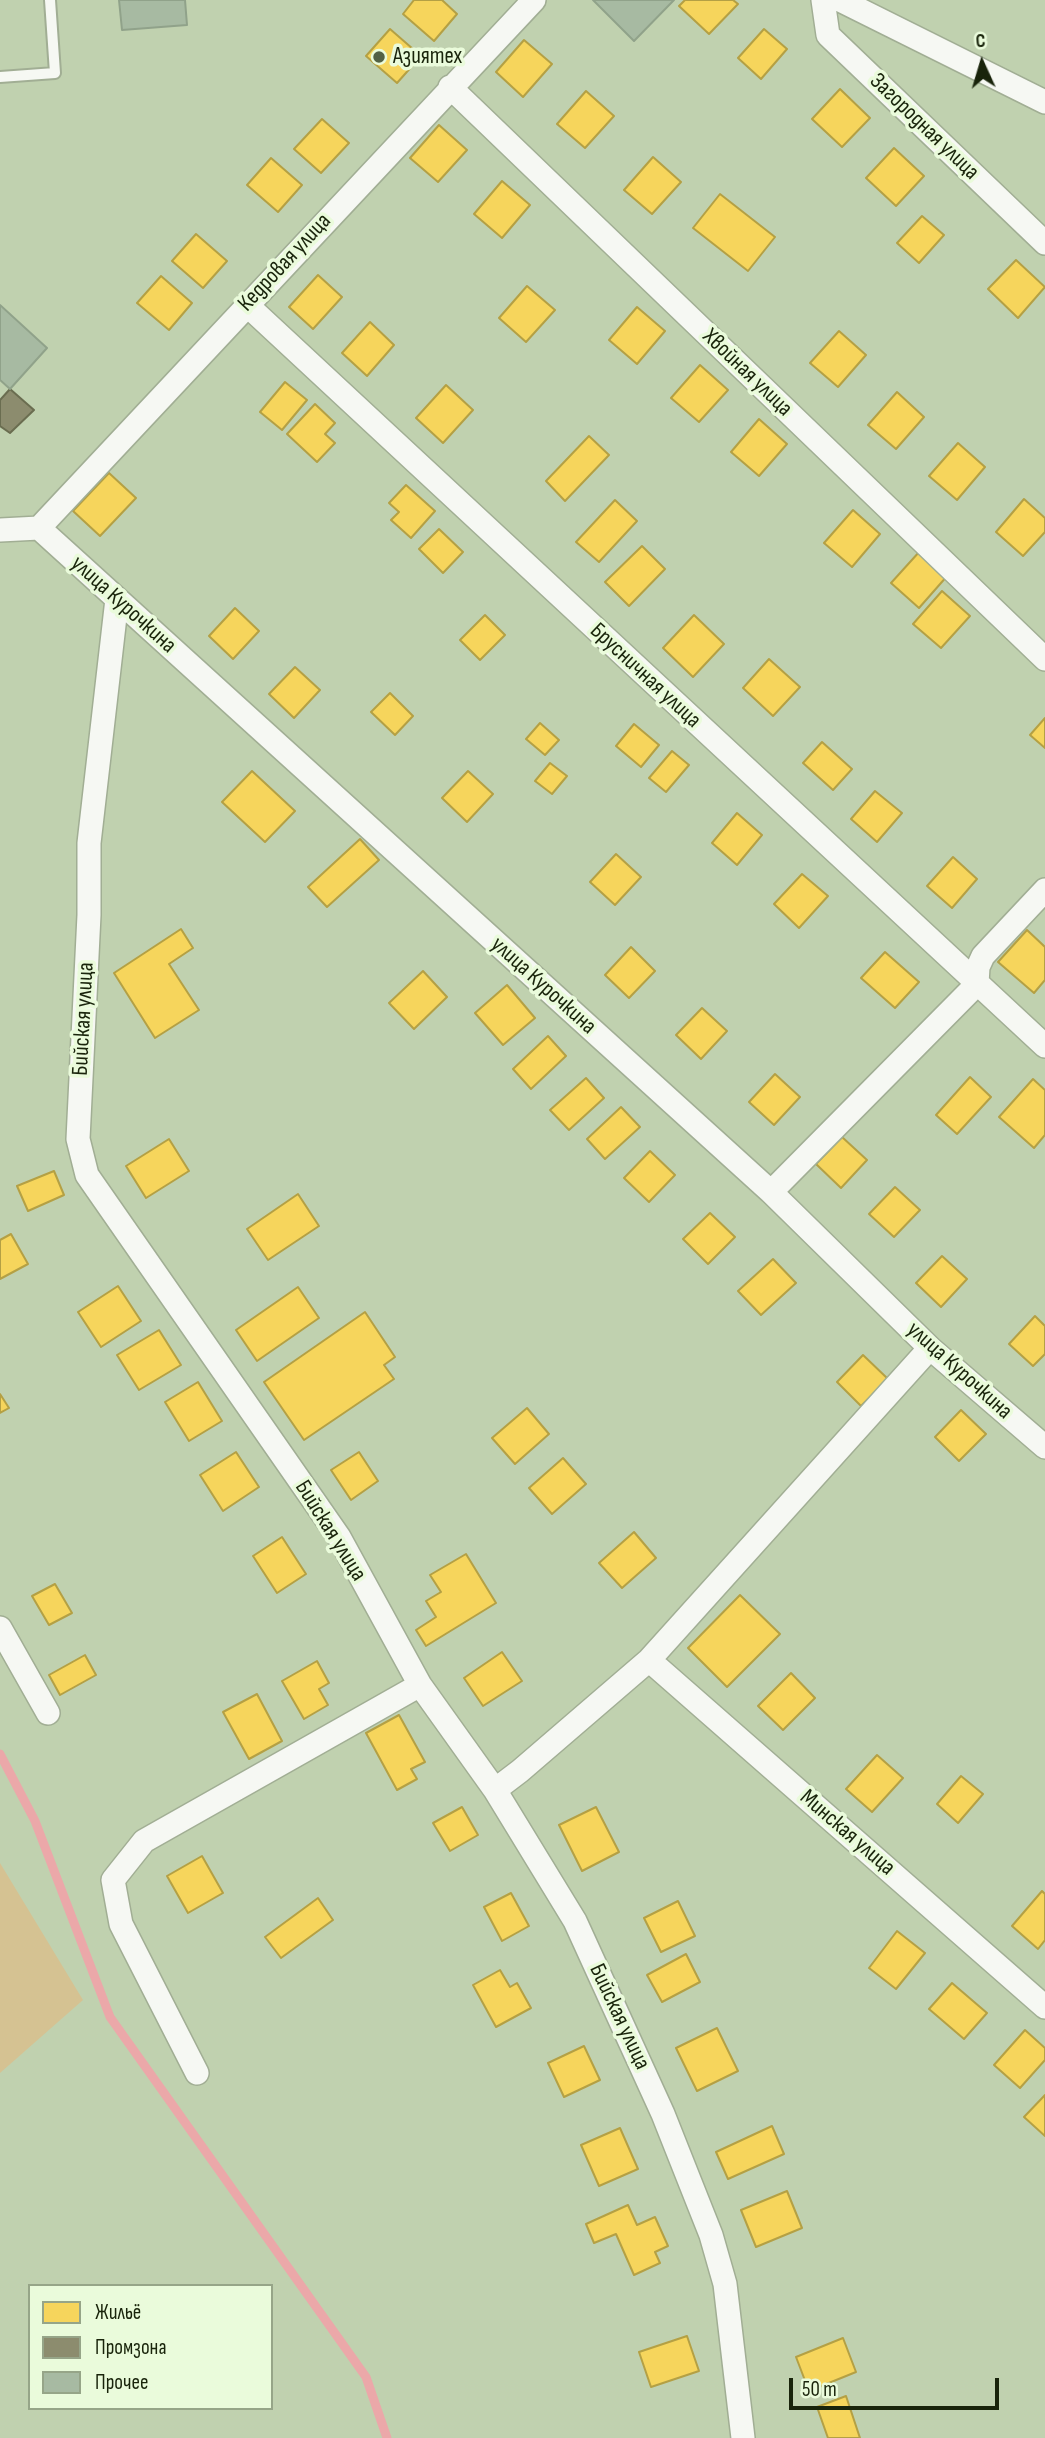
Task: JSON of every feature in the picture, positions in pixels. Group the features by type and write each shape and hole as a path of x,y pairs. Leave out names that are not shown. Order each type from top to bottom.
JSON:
{"street":[{"name":"Кедровая улица","path":"39,528 534,0"},
{"name":"Загородная улица","path":"823,0 828,35 1045,243"},
{"path":"840,0 1045,102"},
{"name":"Хвойная улица","path":"450,87 1045,659"},
{"name":"Брусничная улица","path":"247,305 1045,1046"},
{"path":"0,530 39,528"},
{"name":"улица Курочкина","path":"39,528 771,1192 930,1348 1045,1447"},
{"name":"Бийская улица","path":"117,599 89,843 89,915 78,1139 87,1175 339,1537 419,1685 495,1790 575,1921 663,2114 711,2235 725,2284 743,2438"},
{"path":"771,1192 977,984 978,967 983,956 1045,890"},
{"path":"495,1790 649,1660 930,1348"},
{"path":"0,1628 48,1713"},
{"name":"Минская улица","path":"649,1660 1045,2007"},
{"path":"197,2073 121,1924 113,1880 144,1841 419,1685"}],"lane":[{"path":"0,77 55,73 50,0"}],"shaded area":[{"path":"0,1863 83,2000 0,2073"}],"building: Жильё":[{"path":"414,0 442,0 457,14 434,41 403,14"},
{"path":"685,0 733,0 738,4 709,34 679,6"},
{"path":"390,29 421,56 397,83 366,56"},
{"path":"764,29 787,49 761,79 738,58"},
{"path":"524,40 552,64 523,97 496,72"},
{"path":"840,89 870,118 842,147 812,119"},
{"path":"586,91 614,116 585,148 557,124"},
{"path":"322,119 349,143 321,173 294,149"},
{"path":"439,125 467,150 438,182 410,158"},
{"path":"894,148 924,176 896,206 866,178"},
{"path":"653,157 681,182 652,214 624,190"},
{"path":"271,158 302,185 278,212 247,185"},
{"path":"502,181 530,205 502,238 474,214"},
{"path":"720,194 775,237 748,271 693,228"},
{"path":"922,216 944,235 919,263 897,243"},
{"path":"196,234 227,261 203,288 172,261"},
{"path":"1016,260 1045,287 1018,318 988,289"},
{"path":"318,275 342,297 313,329 289,307"},
{"path":"161,276 192,303 169,330 137,303"},
{"path":"527,286 555,310 526,342 499,318"},
{"path":"637,307 665,331 637,364 609,340"},
{"path":"370,322 394,345 367,376 342,353"},
{"path":"839,331 866,355 838,387 810,363"},
{"path":"700,365 728,390 699,422 671,398"},
{"path":"285,382 307,400 282,430 260,412"},
{"path":"446,385 473,410 443,443 416,418"},
{"path":"897,392 924,417 896,449 868,425"},
{"path":"315,404 335,423 325,434 335,443 317,462 287,434"},
{"path":"759,419 787,444 759,476 731,452"},
{"path":"589,436 609,455 565,501 546,481"},
{"path":"958,443 985,467 957,500 929,476"},
{"path":"109,473 136,498 100,536 73,511"},
{"path":"406,485 435,511 411,538 391,520 399,512 389,503"},
{"path":"1024,499 1045,518 1045,532 1023,556 996,532"},
{"path":"615,500 637,521 599,562 576,542"},
{"path":"853,510 880,534 852,567 824,543"},
{"path":"439,529 463,552 443,573 419,549"},
{"path":"642,546 665,569 629,606 605,582"},
{"path":"920,551 948,575 919,608 891,583"},
{"path":"942,591 970,616 941,648 913,624"},
{"path":"235,608 259,631 233,659 209,636"},
{"path":"485,615 505,635 480,660 460,640"},
{"path":"694,615 724,644 693,677 663,648"},
{"path":"769,659 800,687 773,716 743,688"},
{"path":"295,667 320,690 294,718 269,694"},
{"path":"390,693 413,716 395,735 371,712"},
{"path":"1045,718 1045,748 1030,735"},
{"path":"540,723 559,740 545,755 526,739"},
{"path":"634,724 659,745 641,767 616,746"},
{"path":"822,742 852,769 833,790 803,763"},
{"path":"672,751 689,765 666,792 649,778"},
{"path":"550,763 567,776 552,794 535,781"},
{"path":"252,771 295,811 265,842 222,802"},
{"path":"468,771 493,794 467,822 442,798"},
{"path":"875,791 902,813 877,842 851,819"},
{"path":"737,813 762,835 737,865 712,843"},
{"path":"360,839 379,860 327,907 308,887"},
{"path":"616,854 641,877 615,905 590,882"},
{"path":"953,857 977,879 952,908 927,886"},
{"path":"802,874 828,896 799,928 774,904"},
{"path":"181,929 193,948 169,964 199,1010 155,1038 114,973"},
{"path":"1027,930 1045,947 1045,980 1034,993 998,962"},
{"path":"631,947 655,971 629,998 605,975"},
{"path":"885,952 919,982 895,1008 861,978"},
{"path":"423,971 447,997 414,1029 389,1003"},
{"path":"507,985 535,1018 503,1045 475,1013"},
{"path":"702,1008 727,1031 701,1059 676,1035"},
{"path":"548,1036 566,1056 531,1089 513,1069"},
{"path":"775,1074 800,1097 774,1125 749,1102"},
{"path":"970,1077 991,1097 957,1134 936,1115"},
{"path":"586,1078 604,1098 569,1130 550,1110"},
{"path":"1033,1079 1045,1090 1045,1135 1034,1148 999,1117"},
{"path":"621,1107 640,1127 605,1159 587,1139"},
{"path":"842,1137 867,1160 841,1188 816,1164"},
{"path":"169,1139 189,1171 146,1198 126,1166"},
{"path":"650,1151 675,1175 649,1202 624,1178"},
{"path":"54,1171 64,1195 28,1211 17,1186"},
{"path":"895,1187 920,1210 894,1237 869,1214"},
{"path":"298,1194 319,1226 268,1260 247,1229"},
{"path":"710,1213 735,1237 708,1264 683,1239"},
{"path":"11,1234 28,1264 0,1279 0,1240"},
{"path":"942,1256 967,1279 941,1307 916,1283"},
{"path":"773,1259 796,1283 761,1315 738,1291"},
{"path":"118,1286 141,1321 101,1347 78,1312"},
{"path":"298,1287 319,1318 257,1361 236,1330"},
{"path":"365,1312 395,1357 384,1365 394,1379 304,1440 264,1382"},
{"path":"1035,1316 1045,1326 1045,1354 1033,1366 1009,1344"},
{"path":"159,1330 181,1365 139,1390 117,1355"},
{"path":"863,1355 888,1379 861,1406 837,1382"},
{"path":"198,1382 222,1421 189,1441 165,1402"},
{"path":"0,1394 9,1408 0,1413"},
{"path":"527,1408 549,1434 515,1464 492,1438"},
{"path":"961,1410 986,1434 959,1461 935,1437"},
{"path":"236,1452 259,1487 223,1511 200,1475"},
{"path":"359,1452 378,1481 351,1500 331,1470"},
{"path":"563,1458 586,1484 552,1514 529,1488"},
{"path":"634,1532 656,1558 622,1588 599,1563"},
{"path":"282,1537 306,1574 277,1593 253,1556"},
{"path":"466,1554 496,1603 426,1646 416,1630 436,1617 426,1601 441,1592 430,1575"},
{"path":"55,1584 72,1613 49,1625 32,1596"},
{"path":"740,1595 780,1634 727,1687 688,1648"},
{"path":"502,1652 522,1681 483,1706 464,1678"},
{"path":"85,1655 96,1675 60,1695 49,1675"},
{"path":"317,1661 329,1683 319,1689 328,1705 304,1719 282,1681"},
{"path":"791,1673 815,1698 783,1730 758,1706"},
{"path":"257,1694 282,1741 249,1759 223,1712"},
{"path":"399,1715 425,1762 411,1769 417,1779 397,1790 366,1733"},
{"path":"877,1755 903,1778 872,1812 846,1789"},
{"path":"961,1776 983,1794 958,1823 937,1804"},
{"path":"462,1807 478,1835 450,1851 433,1823"},
{"path":"596,1807 619,1852 582,1871 559,1825"},
{"path":"202,1856 223,1893 188,1913 167,1876"},
{"path":"1042,1891 1045,1894 1045,1940 1038,1949 1012,1926"},
{"path":"511,1893 529,1926 502,1941 484,1907"},
{"path":"318,1898 333,1920 281,1958 265,1937"},
{"path":"678,1901 695,1936 661,1952 644,1918"},
{"path":"897,1931 925,1953 896,1989 869,1968"},
{"path":"686,1954 700,1982 662,2002 647,1975"},
{"path":"500,1970 510,1987 517,1983 531,2008 496,2027 473,1985"},
{"path":"952,1983 987,2013 964,2039 929,2009"},
{"path":"717,2028 738,2071 697,2091 676,2048"},
{"path":"1025,2030 1045,2048 1045,2060 1020,2088 994,2065"},
{"path":"584,2046 600,2080 564,2097 548,2063"},
{"path":"1045,2095 1045,2136 1024,2117"},
{"path":"772,2126 784,2154 728,2179 716,2152"},
{"path":"620,2128 638,2169 599,2186 581,2145"},
{"path":"787,2191 802,2228 756,2247 741,2210"},
{"path":"628,2205 637,2225 655,2217 668,2246 655,2252 660,2263 634,2275 616,2234 594,2243 586,2224"},
{"path":"687,2336 699,2371 651,2387 639,2352"},
{"path":"843,2338 856,2372 809,2391 796,2357"},
{"path":"846,2396 860,2438 828,2438 817,2407"}],"building: Промзона":[{"path":"10,389 34,410 10,433 0,426 0,400"}],"building: Прочее":[{"path":"119,0 185,0 187,25 122,30"},
{"path":"593,0 674,0 634,41"},
{"path":"0,305 47,348 10,389 0,380"}],"waterway":[{"path":"0,1754 35,1821 110,2017 366,2377 387,2438"}],"place":[{"name":"Азиятех","path":"379,57"}]}
